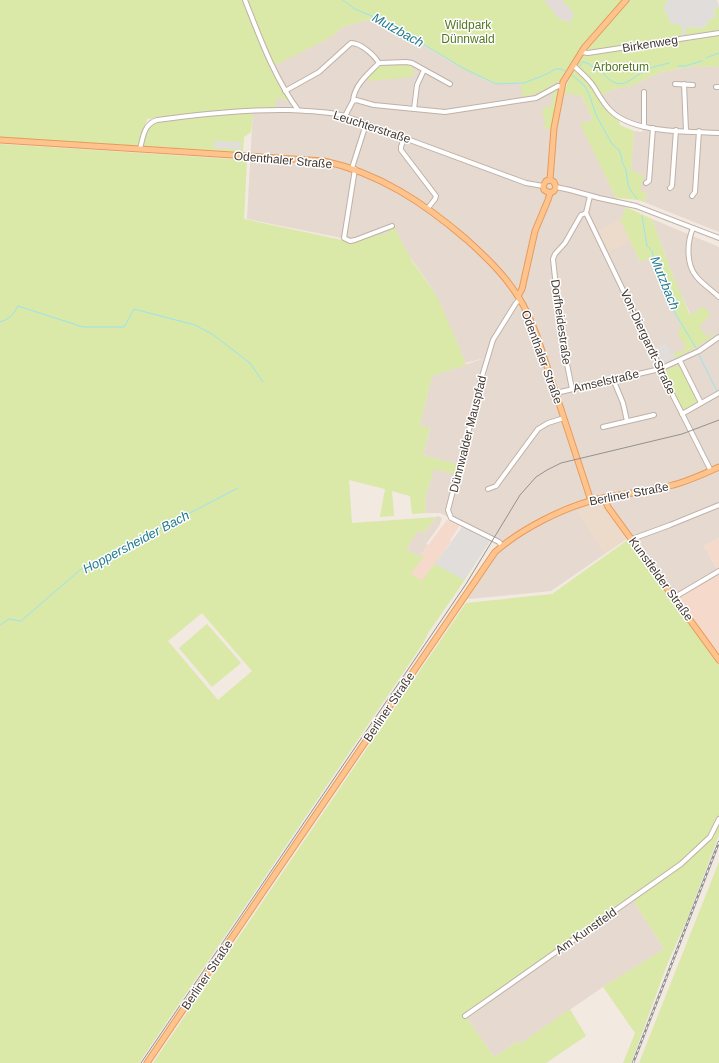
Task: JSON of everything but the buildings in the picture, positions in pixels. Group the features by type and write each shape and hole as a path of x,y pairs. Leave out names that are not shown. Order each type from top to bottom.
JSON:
{"main road":[{"path":"550,180 554,128 561,87 581,52 626,0"},
{"name":"Odenthaler Straße","path":"0,140 324,161 353,169 398,189 428,208 458,232 504,277 519,298 533,324 591,501"},
{"path":"550,180 554,182 556,187 554,192 550,193 544,190 543,186 546,181 550,180"},
{"name":"Dünnwalder Mauspfad","path":"519,298 537,226 550,193"},
{"name":"Berliner Straße","path":"147,1063 492,556 502,546 558,513 591,501 674,485 692,480 719,467"},
{"name":"Kunstfelder Straße","path":"604,498 608,507 675,597 719,660"}],"street":[{"path":"245,0 265,51 298,110"},
{"name":"Birkenweg","path":"581,52 588,53 719,33"},
{"path":"286,91 319,72 351,43 358,44 379,63"},
{"path":"345,116 362,80 379,63 406,62 450,84"},
{"path":"573,65 588,79 610,111 627,122 644,127 719,133"},
{"path":"414,109 417,85 424,70"},
{"path":"675,84 693,85"},
{"path":"684,84 686,131"},
{"path":"353,101 358,100 374,105 445,112 536,98 558,86 561,87"},
{"path":"644,92 644,127"},
{"name":"Leuchterstraße","path":"140,149 147,127 149,124 157,120 250,111 298,110 345,116 526,183 543,186"},
{"path":"366,124 353,169 344,238 350,241 355,240 392,226"},
{"path":"646,183 649,181 653,128"},
{"path":"670,188 672,186 676,130"},
{"path":"692,196 695,192 699,131"},
{"path":"404,138 401,150 436,196 428,208"},
{"path":"556,187 636,206 719,238"},
{"path":"586,213 590,196"},
{"name":"Dorfheidestraße","path":"572,389 561,334 553,256 565,243 581,215 586,213"},
{"name":"Von-Diergardt-Straße","path":"586,213 660,369 711,471"},
{"path":"693,228 690,235 689,245 689,256 693,272 719,297"},
{"name":"Dünnwalder Mauspfad","path":"502,546 499,542 455,520 449,514 448,510 474,414 480,383 493,340 519,298"},
{"name":"Amselstraße","path":"556,393 660,369 698,352 719,337"},
{"name":"Von-Diergardt-Straße","path":"680,360 701,403"},
{"path":"614,379 623,403 627,421"},
{"path":"682,414 718,393"},
{"path":"603,427 654,415"},
{"path":"488,489 496,486 538,429 548,423 564,418"},
{"path":"632,540 719,505"},
{"path":"675,597 719,571"},
{"name":"Am Kunstfeld","path":"465,1016 676,867 704,842 714,830 719,819"}],"shaded area":[{"path":"544,0 562,0 574,13 571,22 559,19"},
{"path":"669,0 717,0 719,7 714,9 715,17 709,20 704,28 687,27 685,36 681,37 683,27 675,23 672,25 663,7"},
{"path":"371,19 407,35 446,59 485,80 496,84 524,84 561,78 565,72 570,76 565,88 582,96 593,120 581,125 616,198 626,207 622,218 620,219 640,262 649,258 654,272 657,271 658,277 694,349 704,342 676,284 652,219 719,247 719,538 704,546 717,569 671,598 628,538 551,591 469,599 468,598 492,560 506,545 440,513 426,513 425,499 434,469 456,464 423,455 430,429 420,425 432,376 485,358 465,363 457,342 431,287 405,250 388,233 383,235 375,235 350,244 342,240 342,238 247,219 253,109 277,97 289,102 271,67 331,37 342,27"},
{"path":"696,66 719,67 719,232 644,202 647,193 640,191 631,170 634,131 642,132 644,130 638,124 619,115 612,109 602,95 614,89 631,86 661,72"},
{"path":"214,141 241,142 241,149 214,148"},
{"path":"620,219 630,242 608,252 598,230"},
{"path":"666,343 671,351 669,352 670,355 673,354 675,358 663,363 655,349"},
{"path":"599,502 602,503 628,538 604,554 577,513 577,510"},
{"path":"438,516 442,518 439,526 419,557 406,549 419,530 424,533"},
{"path":"447,520 459,526 450,540 451,541 422,582 408,572"},
{"path":"462,527 490,541 464,580 435,564"},
{"path":"719,538 719,568 717,569 704,546"},
{"path":"719,574 719,657 677,598"},
{"path":"633,900 664,949 603,987 520,1044 518,1041 494,1057 466,1017"}],"green space":[{"path":"0,0 544,0 559,19 571,22 574,13 562,0 669,0 665,4 675,23 683,27 681,36 686,27 704,28 709,20 715,17 714,9 719,7 719,67 696,66 661,72 631,86 614,89 602,95 597,95 603,106 619,121 620,125 634,131 631,170 644,176 640,190 647,193 644,202 616,198 580,124 593,120 582,96 564,93 570,76 565,72 559,81 539,93 522,97 521,83 496,84 485,80 461,68 407,35 371,19 342,27 331,37 272,67 289,102 277,97 275,108 147,119 139,146 0,137"},
{"path":"408,64 412,67 415,74 412,74 412,77 369,81 366,79 379,66"},
{"path":"553,91 558,91 551,129 542,129 544,127 543,125 546,125 542,111 544,108 552,105"},
{"path":"253,112 251,132 244,137 243,152 143,146 148,129 155,122"},
{"path":"0,144 247,160 244,219 342,240 350,244 375,235 387,234 387,229 394,227 412,261 437,296 466,365 432,376 420,425 430,428 423,455 457,464 454,474 434,469 425,499 426,513 412,514 410,496 392,491 394,516 380,517 385,489 349,480 352,523 436,517 424,533 419,530 406,549 419,557 421,555 424,557 411,573 408,572 422,581 445,550 466,570 490,541 428,633 424,642 139,1063 0,1063","holes":["202,613 252,671 218,700 168,641"]},
{"path":"626,207 652,219 673,276 690,315 704,306 711,316 704,320 705,321 699,326 707,337 713,333 714,335 697,347 675,358 673,354 686,349 677,331 682,328 657,277 657,271 654,272 650,258 640,262 620,219 622,218"},
{"path":"679,365 698,402 685,410 682,409 664,373 665,370"},
{"path":"629,539 719,664 719,835 688,917 668,962 631,1063 623,1063 635,1033 603,987 664,949 633,900 466,1017 494,1057 518,1041 520,1044 570,1009 586,1036 546,1063 153,1063 466,603 552,594"},
{"path":"207,624 241,663 212,687 179,648"},
{"path":"719,862 719,1063 639,1063"}],"waterway":[{"name":"Mutzbach","path":"343,0 355,9 388,23 463,68 496,84 524,83 547,74 555,69 565,71"},
{"path":"706,58 719,53"},
{"path":"678,66 685,66 702,61"},
{"path":"580,66 582,62 586,63 597,71"},
{"path":"603,73 609,80 620,84 626,83 648,69 669,63"},
{"name":"Mutzbach","path":"572,75 584,85 589,94 596,115 612,144 619,150 626,170 629,188 637,199"},
{"name":"Mutzbach","path":"642,216 647,246 652,251 655,263 675,313 696,348"},
{"path":"0,322 11,316 18,306 83,327 124,327 134,309 195,325 212,334 250,363 263,382"},
{"name":"Mutzbach","path":"699,355 717,391"},
{"name":"Hoppersheider Bach","path":"0,625 9,619 21,621 80,570 238,488"}],"tram line":[{"path":"141,1063 466,584 520,495 536,477 561,463 682,434 719,420"}],"railway":[{"path":"633,1063 719,842"}],"park label":[{"name":"Wildpark Dünnwald","path":"468,32"},
{"name":"Arboretum","path":"621,67"}]}
